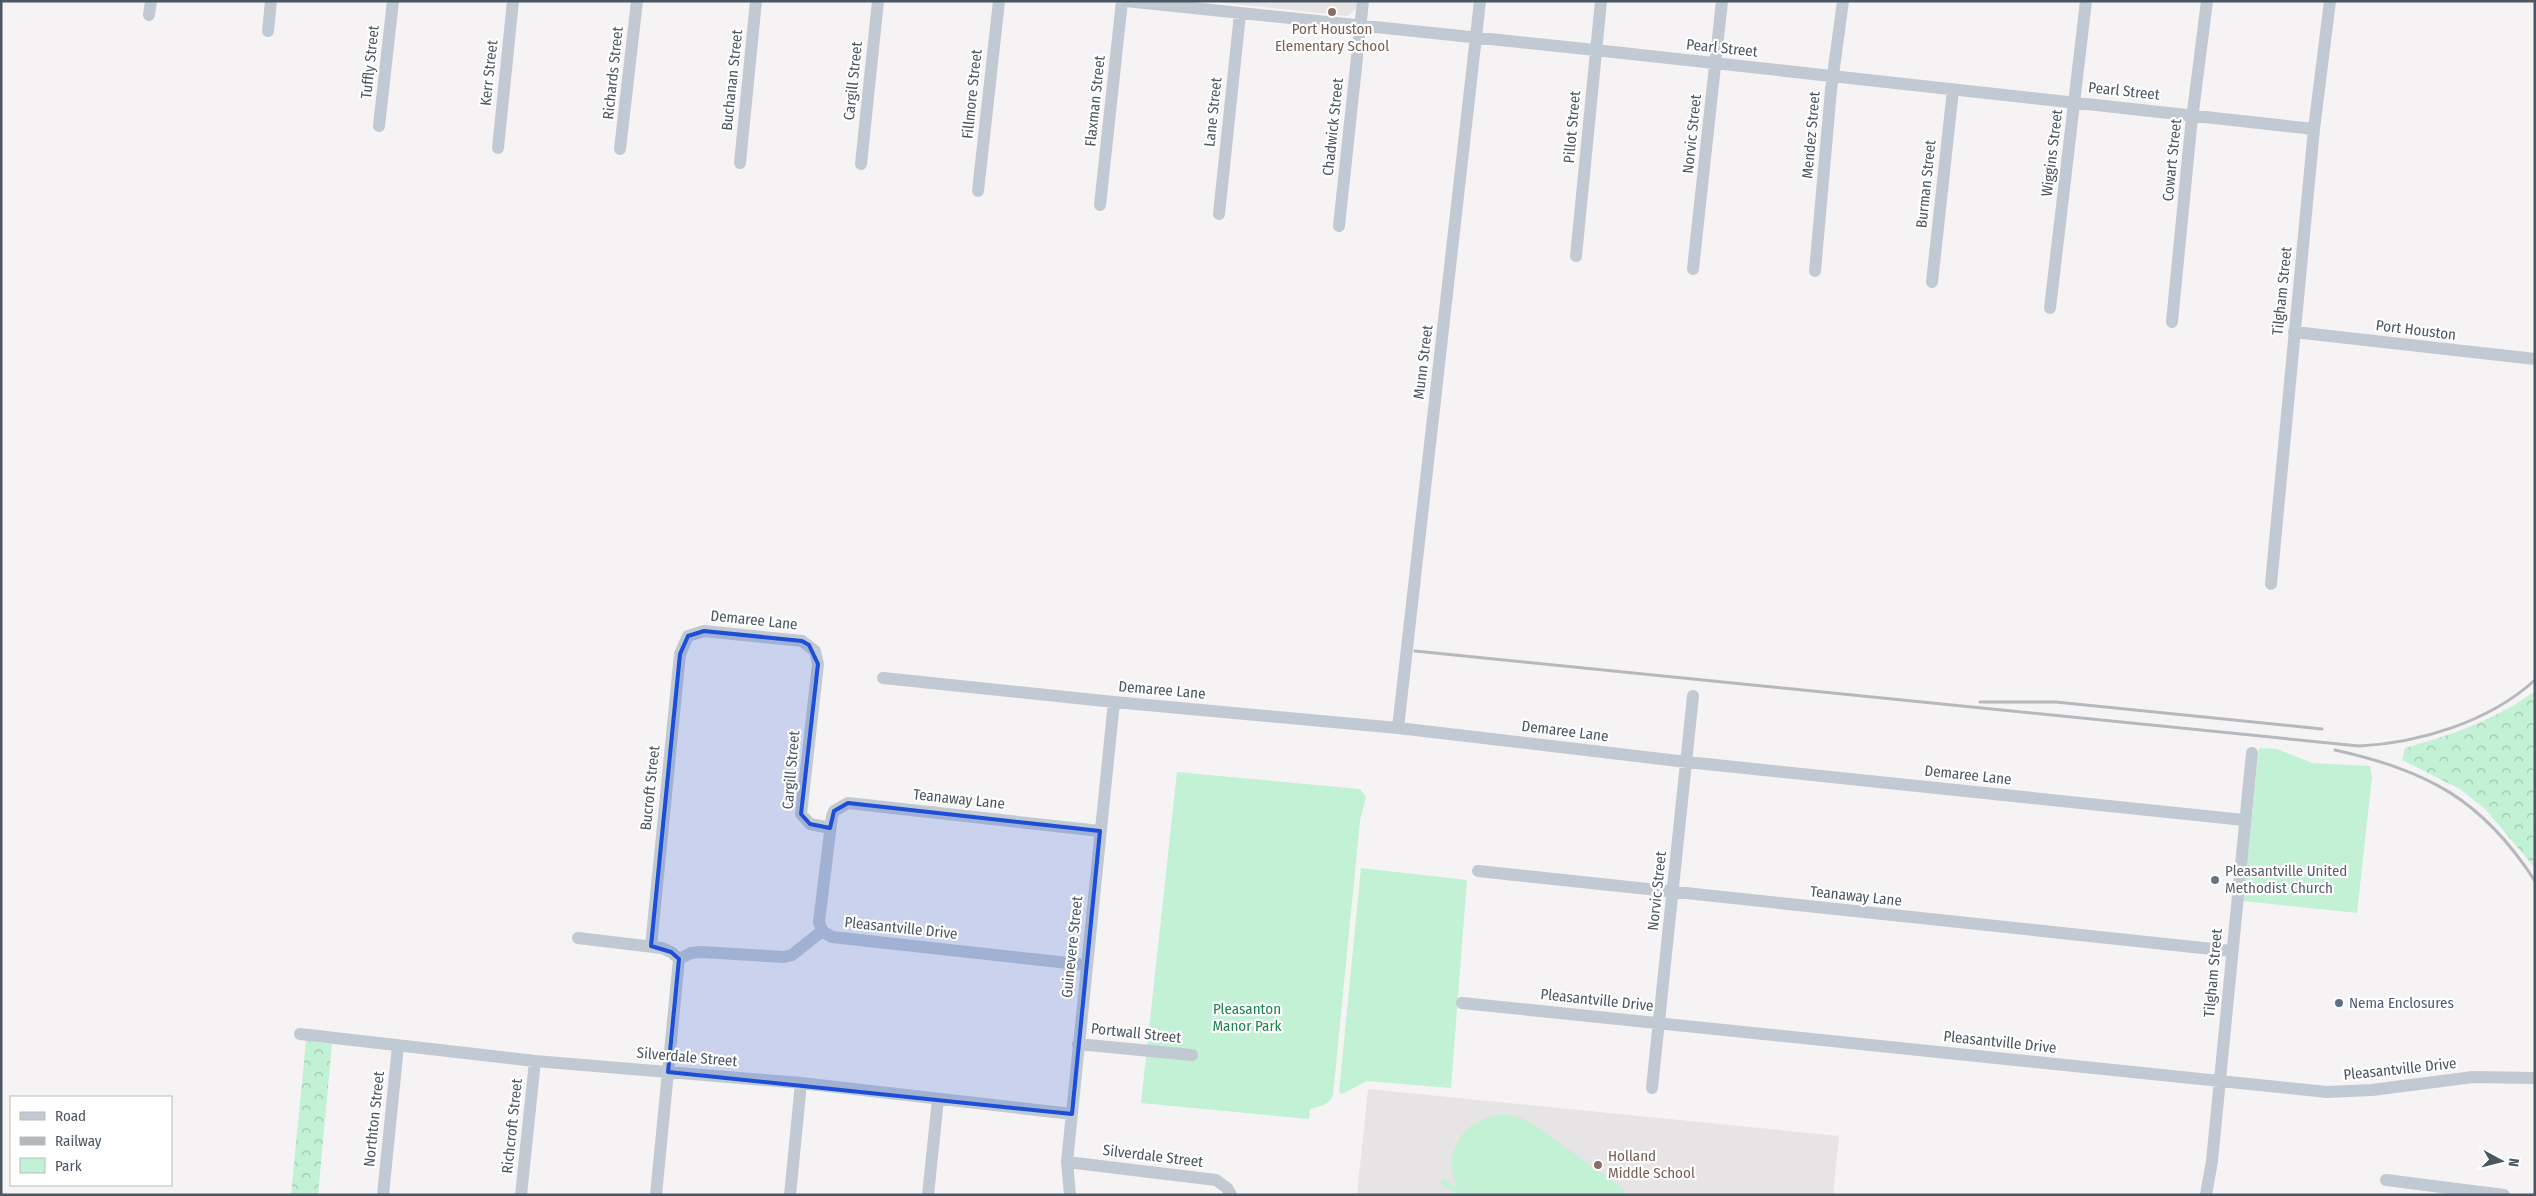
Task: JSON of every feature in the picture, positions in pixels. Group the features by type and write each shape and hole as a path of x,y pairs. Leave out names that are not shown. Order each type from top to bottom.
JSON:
{"street":[{"path":"149,15 151,1"},
{"path":"268,32 271,1"},
{"name":"Tuffly Street","path":"379,126 393,1"},
{"name":"Kerr Street","path":"498,148 513,1"},
{"name":"Richards Street","path":"620,149 637,1"},
{"name":"Buchanan Street","path":"740,163 756,1"},
{"name":"Cargill Street","path":"861,164 878,1"},
{"name":"Fillmore Street","path":"978,191 998,1"},
{"name":"Flaxman Street","path":"1100,205 1122,1"},
{"name":"Pearl Street","path":"1126,1 2192,114 2314,129"},
{"name":"Chadwick Street","path":"1339,226 1363,1"},
{"name":"Munn Street","path":"1398,728 1480,1"},
{"name":"Pillot Street","path":"1576,256 1601,1"},
{"name":"Norvic Street","path":"1693,269 1722,1"},
{"name":"Mendez Street","path":"1815,271 1843,1"},
{"name":"Wiggins Street","path":"2050,308 2086,1"},
{"name":"Cowart Street","path":"2172,322 2192,114 2207,1"},
{"name":"Tilgham Street","path":"2271,584 2314,129 2330,1"},
{"name":"Lane Street","path":"1219,214 1240,14"},
{"name":"Burman Street","path":"1932,282 1953,90"},
{"name":"Port Houston","path":"2294,332 2535,359"},
{"name":"Demaree Lane","path":"688,636 704,631 802,641 815,651"},
{"name":"Bucroft Street","path":"651,946 680,654 688,636"},
{"name":"Cargill Street","path":"815,651 818,664 801,814 810,824 830,828"},
{"name":"Demaree Lane","path":"883,678 1114,702 1398,728 1687,762 2244,820"},
{"name":"Norvic Street","path":"1652,1088 1693,696"},
{"name":"Guinevere Street","path":"1070,1195 1066,1162 1114,702"},
{"name":"Tilgham Street","path":"2206,1195 2252,754"},
{"name":"Teanaway Lane","path":"830,828 834,811 848,803 1100,831"},
{"path":"822,931 819,922 830,828"},
{"name":"Teanaway Lane","path":"1478,871 2232,951"},
{"name":"Pleasantville Drive","path":"679,959 691,953 701,952 784,958 792,955 822,931 832,936 1086,965"},
{"path":"578,938 651,946 672,952 679,959 656,1195"},
{"name":"Pleasantville Drive","path":"1462,1004 2330,1092 2372,1090 2473,1078 2535,1078"},
{"name":"Silverdale Street","path":"300,1034 535,1061 801,1083 1072,1114"},
{"name":"Portwall Street","path":"1078,1044 1192,1055"},
{"name":"Northton Street","path":"383,1195 398,1046"},
{"name":"Richcroft Street","path":"521,1195 535,1061"},
{"path":"790,1195 801,1083"},
{"path":"928,1195 938,1099"},
{"name":"Silverdale Street","path":"1066,1162 1216,1180 1231,1194"},
{"path":"2386,1180 2504,1195"}],"highlighted area":[{"path":"704,631 802,641 809,645 818,664 801,814 810,824 830,828 834,811 848,803 1100,831 1072,1114 668,1072 679,959 671,952 651,946 680,654 688,636"}],"shaded area":[{"name":"Port Houston Elementary School","path":"1207,1 1357,1 1356,9 1348,16"},
{"name":"Holland Middle School","path":"1368,1089 1839,1136 1833,1195 1357,1195"}],"green space":[{"path":"2535,691 2535,868 2485,809 2460,789 2402,760 2405,748 2473,726"},
{"path":"2259,748 2277,749 2312,763 2370,766 2372,777 2357,913 2243,901"},
{"name":"Pleasanton Manor Park","path":"1177,772 1360,789 1366,797 1360,821 1333,1095 1327,1103 1310,1109 1309,1119 1141,1103"},
{"path":"1361,868 1467,880 1451,1088 1367,1081 1342,1094 1339,1092"},
{"path":"306,1041 332,1044 318,1195 291,1195"},
{"path":"1504,1114 1517,1116 1530,1122 1620,1186 1627,1195 1458,1195 1439,1183 1443,1179 1458,1188 1453,1174 1452,1161 1454,1149 1460,1138 1478,1122"}],"railway":[{"path":"1415,651 2359,746 2405,740 2452,728 2497,708 2535,680"},
{"path":"1980,702 2056,702 2322,729"},
{"path":"2335,750 2398,768 2425,779 2450,793 2473,809 2494,829 2515,853 2535,881"}],"place":[{"name":"Port Houston Elementary School","path":"1332,12"},
{"name":"Pleasantville United Methodist Church","path":"2215,880"},
{"name":"Nema Enclosures","path":"2339,1003"},
{"name":"Holland Middle School","path":"1598,1165"}]}
